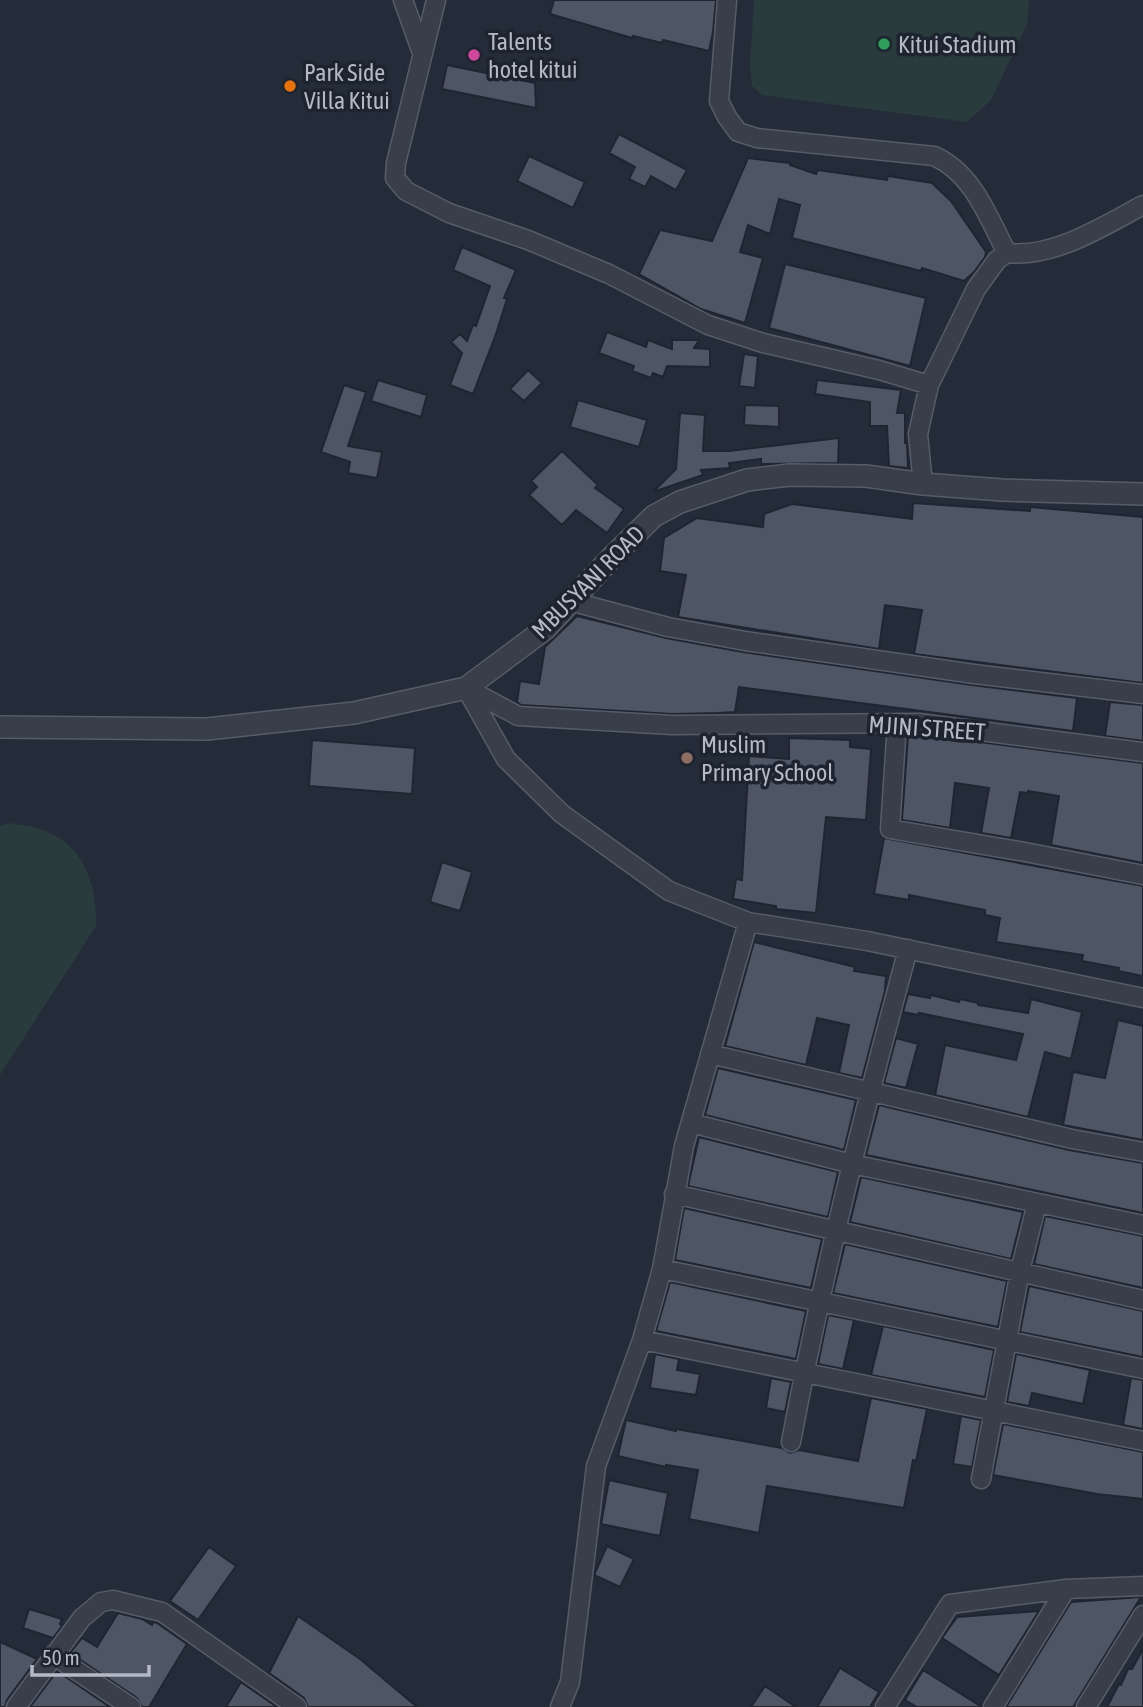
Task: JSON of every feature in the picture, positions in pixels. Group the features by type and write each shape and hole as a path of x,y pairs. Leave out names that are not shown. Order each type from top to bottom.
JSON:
{"street":[{"path":"403,0 422,53"},
{"path":"436,0 396,163 395,178 405,191 449,213 528,240 609,274 708,325 763,343 879,370 929,385"},
{"path":"727,0 719,101 738,132 757,138 934,156 947,162 967,179 1007,253"},
{"path":"923,484 918,434 929,385 976,289 998,260 1007,253 1020,254 1063,245 1143,205"},
{"name":"MBUSYANI ROAD","path":"0,727 207,729 354,713 466,688 545,629 612,556 654,516 680,502 747,480 789,475 866,476 923,484 1002,490 1143,494"},
{"path":"570,601 667,627 745,641 947,671 1143,694"},
{"path":"466,688 506,759 562,814 669,891 748,922 908,949 1143,998"},
{"name":"MJINI STREET","path":"466,688 518,716 672,725 919,723 1143,752"},
{"path":"897,723 890,829 1143,875"},
{"path":"560,1707 570,1682 596,1466 642,1340 662,1269 674,1194 691,1123 748,922"},
{"path":"791,1442 852,1164 908,949"},
{"path":"710,1054 1072,1139 1143,1152"},
{"path":"691,1123 852,1164 1143,1225"},
{"path":"674,1194 1143,1300"},
{"path":"981,1479 1020,1271 1037,1203"},
{"path":"662,1269 1143,1369"},
{"path":"642,1340 1143,1441"},
{"path":"885,1707 950,1604 1066,1589 1143,1586"},
{"path":"993,1707 1066,1589"},
{"path":"16,1707 82,1618 101,1602 113,1600 163,1612 297,1707"},
{"path":"1086,1707 1143,1615"},
{"path":"53,1655 131,1707"}],"shaded area":[{"name":"Kitui Stadium","path":"754,0 1029,0 1027,24 991,100 967,122 762,95 752,86 750,64"},
{"path":"10,823 53,834 76,853 94,894 96,926 0,1075 0,826"}],"building":[{"path":"554,0 716,0 709,51 663,40 662,43 633,36 632,38 550,14"},
{"path":"447,65 535,83 536,108 442,89"},
{"path":"619,134 687,170 676,190 651,176 645,187 629,179 635,167 609,153"},
{"path":"529,156 585,182 573,208 517,181"},
{"path":"748,158 790,163 816,174 818,170 887,180 888,176 932,183 951,201 986,252 985,257 964,281 922,268 921,271 792,238 800,205 779,199 770,234 748,225 740,252 763,258 745,323 701,309 639,274 660,230 712,241"},
{"path":"462,247 516,270 504,298 507,299 496,334 473,394 450,385 462,353 451,342 460,334 467,341 473,325 476,326 490,286 453,270"},
{"path":"785,264 926,298 910,366 769,328"},
{"path":"607,332 646,347 648,340 672,349 672,340 699,340 694,348 710,349 710,367 667,366 663,377 653,373 651,378 632,371 634,366 599,353"},
{"path":"744,354 758,356 755,388 739,386"},
{"path":"528,370 542,383 524,401 510,389"},
{"path":"378,380 427,395 421,417 371,401"},
{"path":"817,380 901,390 897,413 905,413 908,468 889,466 887,426 870,426 870,402 815,394"},
{"path":"344,385 366,392 348,446 382,452 377,478 348,473 350,462 321,452"},
{"path":"578,400 647,420 639,447 570,427"},
{"path":"745,405 779,406 779,427 744,425"},
{"path":"680,413 705,415 703,451 729,451 839,438 838,463 761,464 761,459 729,463 730,468 701,470 703,475 653,492 676,469"},
{"path":"562,451 598,485 595,488 624,509 607,533 576,510 562,525 529,495 537,487 531,481"},
{"path":"913,503 1030,511 1030,507 1143,517 1143,683 914,654 922,610 885,605 879,649 678,617 686,575 660,571 664,538 697,518 763,527 764,514 792,504 912,519"},
{"path":"577,616 666,638 743,652 1077,698 1073,731 739,687 735,712 672,714 521,705 517,702 520,681 539,684 545,647"},
{"path":"1110,702 1143,705 1143,741 1105,736"},
{"path":"908,736 949,738 1143,763 1143,863 1051,845 1059,796 1020,792 1011,838 981,833 989,788 955,783 950,828 902,820"},
{"path":"789,738 850,740 850,747 871,749 866,820 826,817 816,913 776,909 776,906 733,899 736,879 742,880 749,756 789,759"},
{"path":"312,740 415,748 412,794 309,786"},
{"path":"884,838 1143,886 1143,976 1082,961 1083,955 996,942 1000,918 985,915 985,910 909,895 909,900 874,894"},
{"path":"442,862 472,872 460,911 430,902"},
{"path":"754,942 855,967 854,971 886,976 885,991 862,1078 839,1073 849,1025 817,1018 806,1065 725,1046"},
{"path":"908,994 930,998 931,995 959,1002 960,999 978,1005 1028,1013 1031,999 1082,1012 1071,1059 1045,1052 1028,1117 935,1095 945,1045 1016,1060 1023,1034 903,1012"},
{"path":"1118,1020 1143,1026 1143,1140 1063,1125 1073,1072 1105,1078"},
{"path":"896,1038 918,1044 906,1088 884,1083"},
{"path":"718,1068 856,1100 844,1150 705,1115"},
{"path":"879,1105 1069,1150 1143,1163 1143,1213 866,1155"},
{"path":"699,1137 838,1172 828,1217 688,1186"},
{"path":"861,1177 1023,1212 1011,1259 850,1222"},
{"path":"684,1208 822,1239 811,1288 675,1260"},
{"path":"1045,1216 1143,1236 1143,1288 1034,1264"},
{"path":"845,1244 1007,1281 998,1327 833,1293"},
{"path":"670,1282 806,1311 796,1359 656,1331"},
{"path":"1029,1286 1143,1311 1143,1357 1020,1332"},
{"path":"828,1315 854,1320 843,1369 818,1364"},
{"path":"883,1326 994,1350 985,1397 871,1375"},
{"path":"655,1354 679,1359 677,1370 700,1374 696,1395 650,1388"},
{"path":"1016,1354 1090,1370 1083,1404 1032,1393 1029,1406 1007,1402"},
{"path":"771,1378 791,1382 785,1412 766,1408"},
{"path":"1131,1378 1143,1380 1143,1429 1123,1425"},
{"path":"871,1398 927,1409 904,1508 767,1486 759,1533 689,1519 698,1470 666,1467 618,1456 626,1420 782,1448 790,1453 799,1450 858,1461"},
{"path":"961,1416 981,1420 972,1467 953,1464"},
{"path":"1003,1424 1143,1452 1143,1499 1097,1494 993,1475"},
{"path":"609,1480 668,1493 660,1536 601,1524"},
{"path":"607,1546 634,1559 620,1587 594,1575"},
{"path":"209,1547 236,1566 198,1620 170,1601"},
{"path":"1141,1597 1073,1707 1006,1707 1071,1602"},
{"path":"29,1609 62,1619 62,1626 53,1638 23,1628"},
{"path":"1039,1611 999,1675 942,1638 957,1617"},
{"path":"118,1613 142,1619 152,1625 153,1622 157,1623 187,1644 149,1707 142,1707 137,1698 70,1653 82,1638 97,1647"},
{"path":"298,1616 360,1659 417,1707 308,1707 304,1698 269,1673"},
{"path":"0,1642 37,1659 7,1700 5,1707 0,1707"},
{"path":"1143,1649 1143,1707 1107,1707 1128,1669 1132,1669"},
{"path":"840,1668 879,1692 870,1707 817,1707"},
{"path":"923,1670 982,1707 917,1707 905,1700"},
{"path":"57,1671 110,1707 30,1707"},
{"path":"241,1682 277,1707 226,1707"},
{"path":"765,1686 796,1707 751,1707"}],"place":[{"name":"Kitui Stadium","path":"884,44"},
{"name":"Talents hotel kitui","path":"474,55"},
{"name":"Park Side Villa Kitui","path":"290,86"},
{"name":"Muslim Primary School","path":"687,758"}]}
